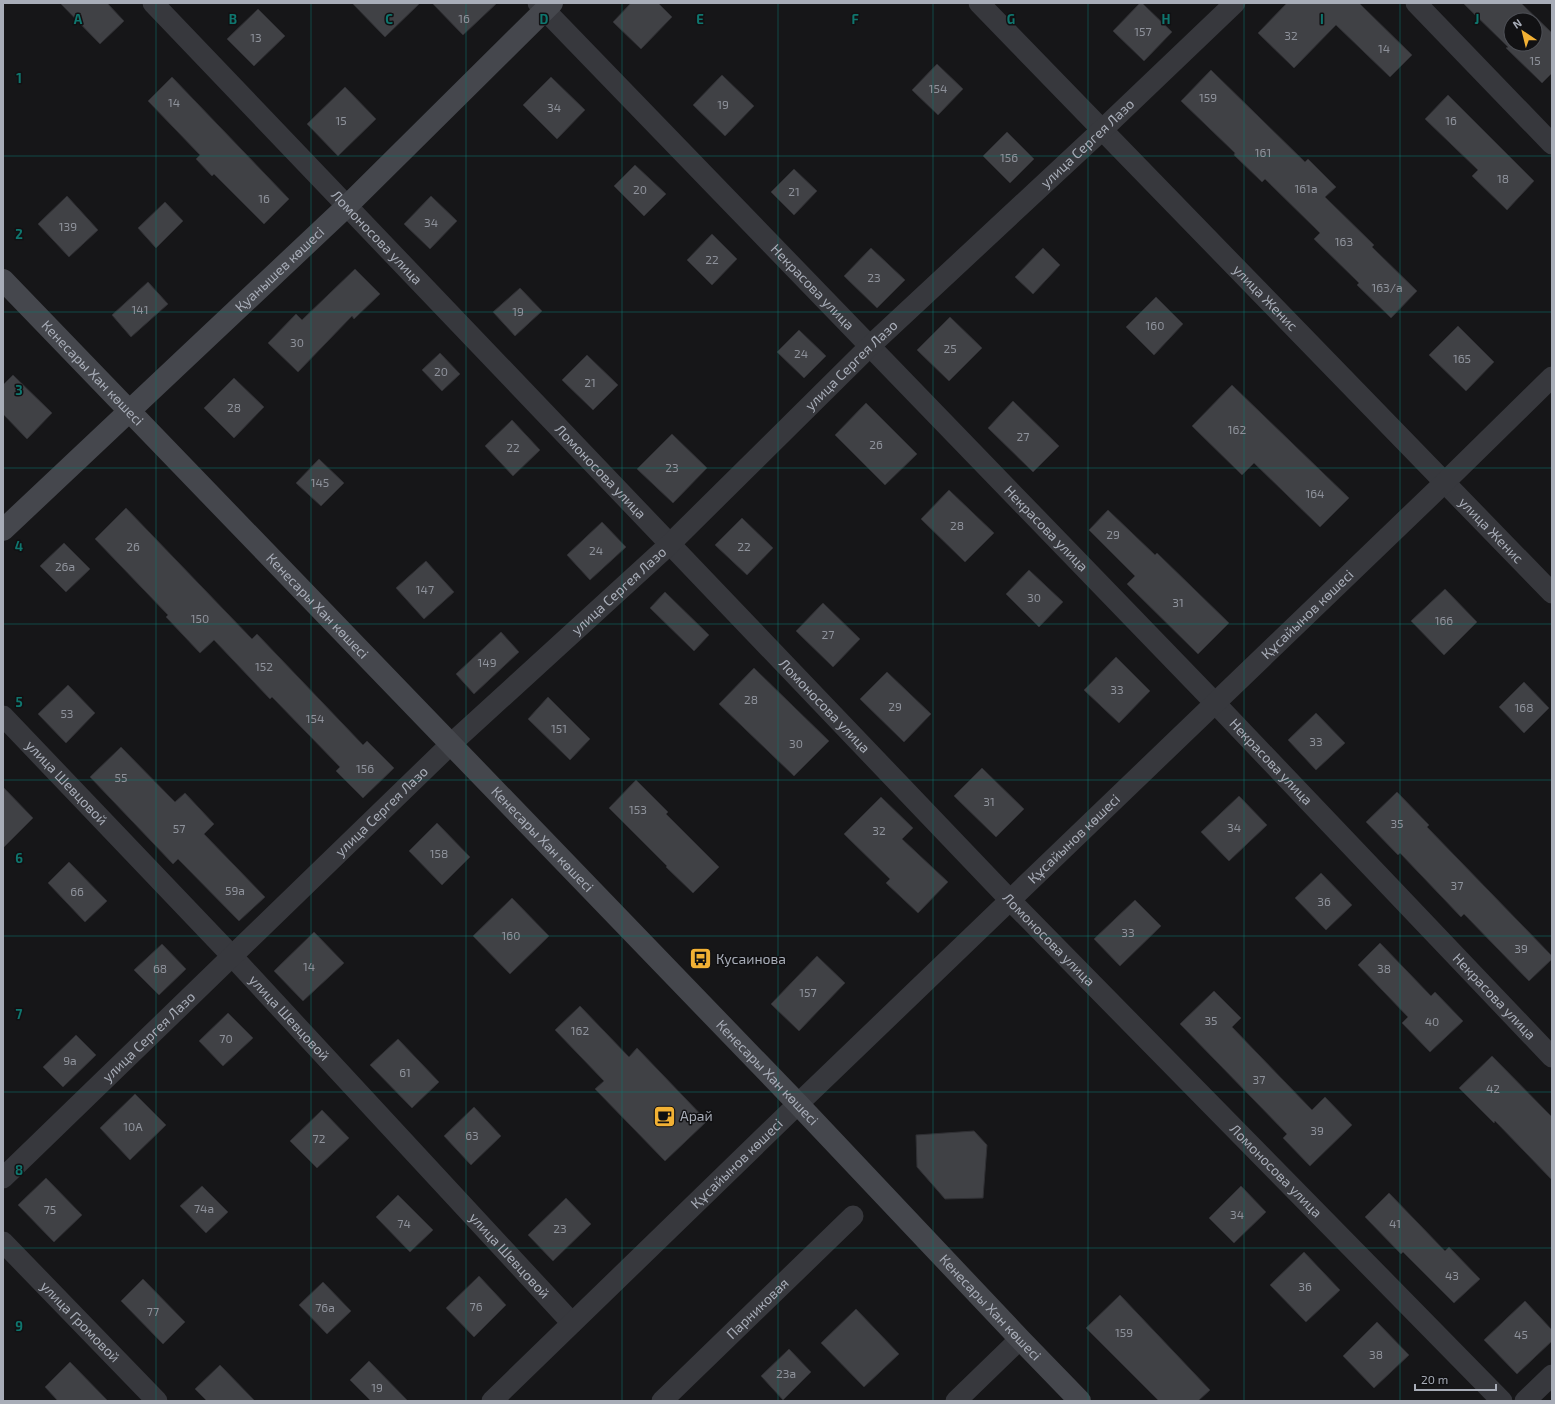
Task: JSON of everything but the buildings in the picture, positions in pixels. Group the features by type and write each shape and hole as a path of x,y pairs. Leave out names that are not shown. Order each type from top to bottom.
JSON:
{"main road":[{"name":"Қуанышев көшесі","path":"3,530 347,206 545,5"},
{"name":"Кенесары Хан көшесі","path":"3,280 798,1104 1080,1401"}],"street":[{"name":"Ломоносова улица","path":"153,3 1010,900 1502,1401"},
{"name":"улица Женис","path":"979,3 1103,129 1552,594"},
{"name":"улица Сергея Лазо","path":"3,1178 451,744 670,544 870,346 1103,129 1235,3"},
{"path":"1416,3 1552,144"},
{"name":"Некрасова улица","path":"545,5 870,346 1215,703 1552,1057"},
{"name":"Құсайынов көшесі","path":"492,1401 1552,377"},
{"name":"улица Шевцовой","path":"3,716 232,956 572,1323"},
{"name":"Парниковая","path":"662,1401 854,1216"},
{"name":"улица Громовой","path":"3,1242 157,1401"},
{"path":"956,1401 1020,1339"},
{"path":"1525,1401 1552,1375"}],"place":[{"name":"Кусаинова","path":"700,959"},
{"name":"Арай","path":"664,1116"}]}
